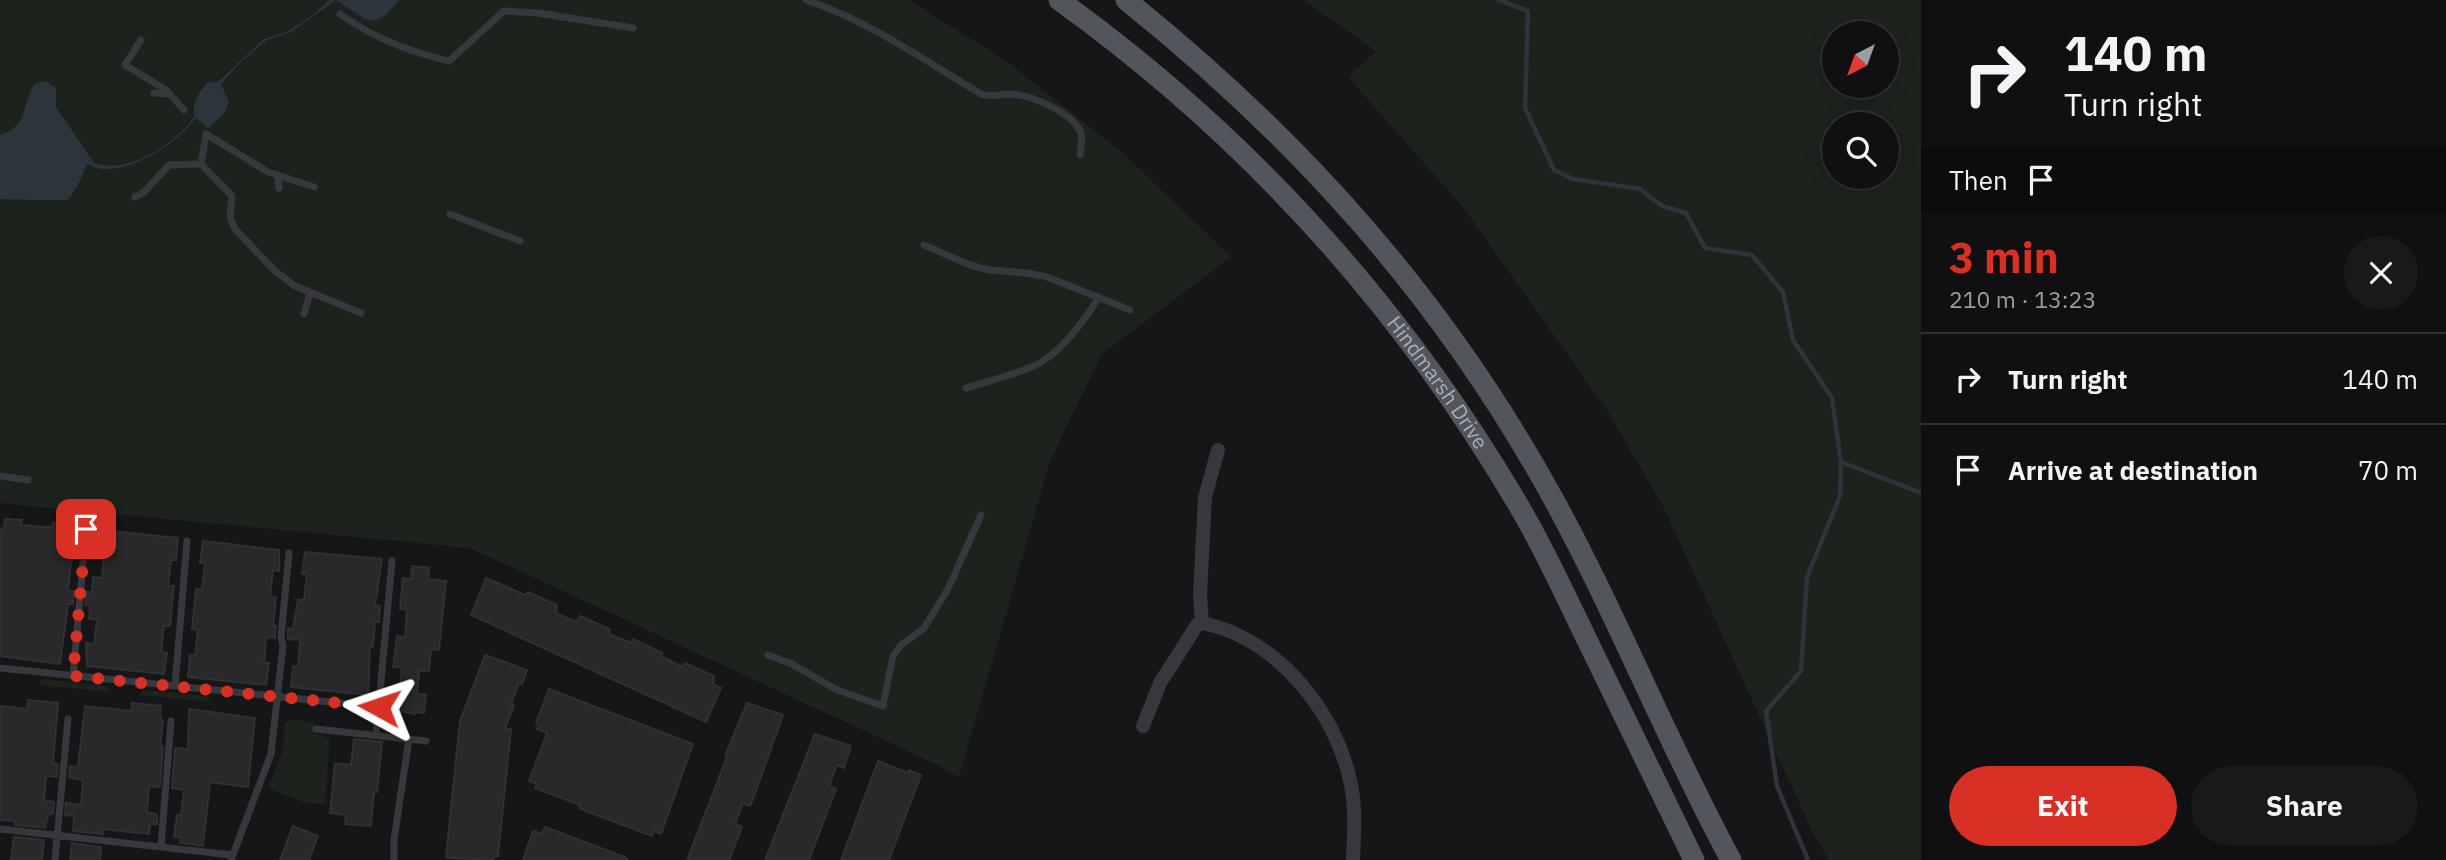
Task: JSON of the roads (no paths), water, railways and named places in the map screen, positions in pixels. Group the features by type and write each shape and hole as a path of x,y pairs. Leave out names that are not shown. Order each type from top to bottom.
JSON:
{"main road":[{"name":"Hindmarsh Drive","path":"1059,0 1114,39 1162,78 1254,162 1351,267 1401,330 1480,442 1524,516 1694,860"},
{"name":"Hindmarsh Drive","path":"1126,0 1219,78 1278,133 1371,234 1442,324 1495,401 1554,500 1592,572 1731,860"}],"street":[{"path":"1202,623 1200,595 1205,497 1218,450"},
{"path":"1143,726 1160,683 1191,633 1202,623"},
{"path":"1202,623 1223,629 1265,652 1294,676 1319,707 1339,746 1351,784 1353,860"}],"lane":[{"path":"806,0 847,16 909,48 981,94 991,97 1006,94 1028,96 1043,103 1080,129 1080,155"},
{"path":"340,14 384,40 419,54 449,61 503,10 633,28"},
{"path":"141,40 125,65 170,94 184,110"},
{"path":"154,93 170,94"},
{"path":"201,164 206,134 257,165 314,187"},
{"path":"135,197 144,192 169,165 201,164 232,196 231,221 243,239 288,283 360,313"},
{"path":"278,175 279,188"},
{"path":"450,214 520,241"},
{"path":"924,245 970,265 989,270 1027,272 1047,277 1130,310"},
{"path":"303,314 310,293"},
{"path":"965,388 1040,363 1073,333 1100,297"},
{"path":"0,476 28,480"},
{"path":"768,655 792,664 837,690 883,706 893,656 901,645 924,628 948,589 981,514"},
{"path":"73,676 86,529"},
{"path":"175,686 187,541"},
{"path":"0,829 161,846 232,858 271,754 289,553"},
{"path":"376,736 392,561"},
{"path":"0,668 379,707"},
{"path":"55,860 68,719"},
{"path":"161,846 171,721"},
{"path":"316,729 426,741"},
{"path":"394,860 394,840 409,739"}],"waterway":[{"path":"1499,0 1528,11 1525,108 1554,170 1573,179 1640,189 1662,206 1686,213 1705,248 1752,255 1783,292 1793,340 1832,398 1841,462 1840,496 1807,577 1801,671 1766,711 1777,786 1808,860"},
{"path":"1841,462 1921,493"}]}
